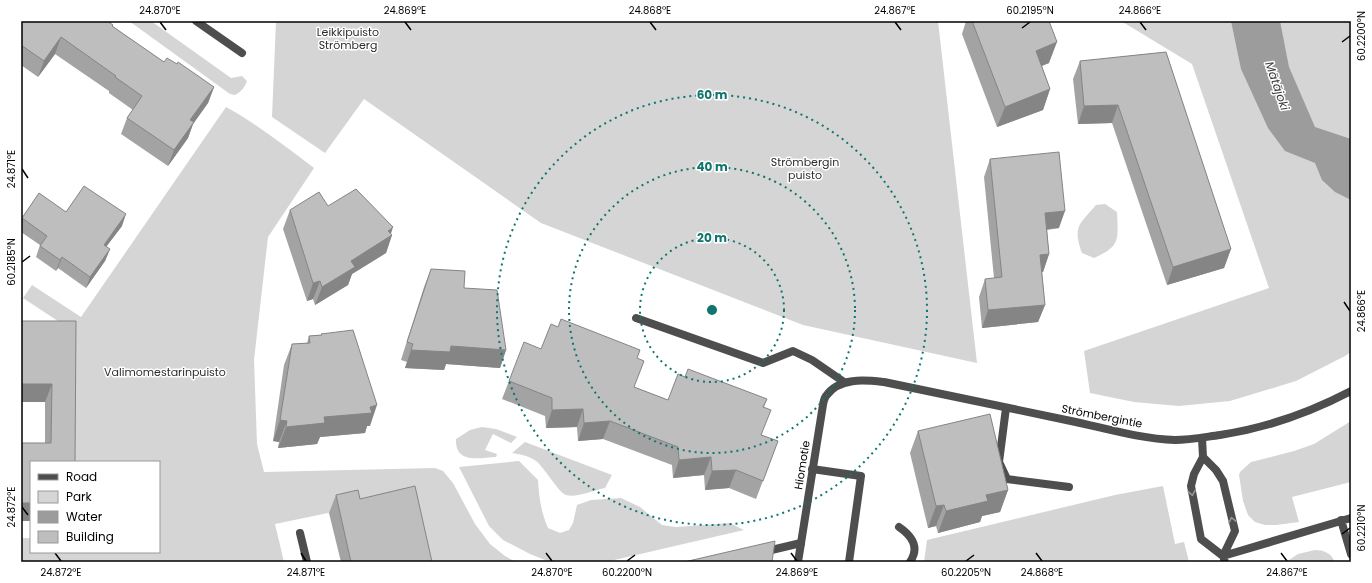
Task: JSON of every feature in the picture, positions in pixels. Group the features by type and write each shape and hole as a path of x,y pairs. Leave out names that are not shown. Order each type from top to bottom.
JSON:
{"street":[{"path":"196,21 242,53"},
{"path":"636,318 763,363 793,352 812,360 844,382"},
{"name":"Strömbergintie","path":"844,382 863,380 884,382 1150,437 1175,440 1202,438 1244,431 1280,422 1325,405 1351,391"},
{"name":"Hiomotie","path":"798,562 812,469 825,397 831,390 844,382"},
{"path":"1006,408 999,462 1007,479 1069,487"},
{"path":"1202,438 1203,456 1194,474 1191,486 1201,539 1224,559"},
{"path":"1203,456 1223,480 1235,531 1224,559"},
{"path":"812,469 861,476 849,562"},
{"path":"1224,559 1351,518"},
{"path":"1341,520 1351,554"},
{"path":"900,527 908,534 915,548 914,556 910,562"},
{"path":"300,532 307,562"},
{"path":"755,553 801,543"}],"green space":[{"path":"129,21 151,21 231,78 242,76 247,81 245,85 237,94 230,94"},
{"name":"Strömbergin puisto","path":"276,21 938,21 977,363 803,325 541,223 364,99 325,153 272,117"},
{"path":"1121,21 1351,21 1351,352 1296,381 1230,401 1179,406 1134,402 1090,393 1084,351 1269,288 1192,64"},
{"name":"Valimomestarinpuisto","path":"226,107 260,128 314,168 268,237 254,360 257,444 264,472 435,468 443,471 453,483 475,524 490,544 505,556 516,562 421,562 352,508 275,524 284,562 21,562 21,538 30,538 30,553 160,553 160,461 75,461 76,333 23,298 32,285 81,317"},
{"path":"1105,204 1117,212 1118,229 1116,241 1109,250 1094,258 1082,253 1078,237 1079,226 1096,205"},
{"path":"1351,421 1351,482 1292,497 1299,522 1265,525 1255,522 1248,515 1243,501 1239,475 1240,472 1251,462 1294,451 1314,444"},
{"path":"482,427 496,429 517,437 511,443 493,434 485,450 497,454 496,457 469,458 464,456 459,452 456,439 470,430"},
{"path":"525,442 612,475 605,488 580,495 566,495 559,490 536,461 512,453"},
{"path":"519,461 538,480 541,504 548,528 560,533 569,530 573,523 577,505 591,500 621,498 640,507 662,525 676,527 730,523 744,530 610,561 550,562 530,554 503,540 489,526 459,467"},
{"path":"1163,486 1175,544 1184,542 1189,562 924,562 927,540 1115,495"},
{"path":"1315,550 1327,553 1335,562 1286,562 1298,554"}],"water":[{"name":"Mätäjoki","path":"1231,21 1280,21 1289,67 1315,127 1351,139 1351,200 1335,192 1322,180 1315,163 1285,151 1268,128 1241,69"}],"building":[{"path":"21,21 107,21 164,62 167,58 177,64 178,62 214,87 190,120 194,122 174,150 127,118 142,96 61,37 44,61 21,45"},
{"path":"972,21 1049,21 1057,42 1036,51 1050,89 1005,107"},
{"path":"1166,52 1231,249 1173,267 1118,105 1084,106 1080,61"},
{"path":"1059,152 1065,211 1045,213 1049,254 1040,255 1045,305 988,310 985,279 1002,277 990,159"},
{"path":"84,186 126,214 104,245 110,249 90,277 62,257 60,260 40,246 47,236 22,218 39,193 66,212"},
{"path":"356,189 393,227 388,231 392,235 351,261 355,267 322,287 320,281 313,283 290,210 319,192 328,206"},
{"path":"431,269 465,271 464,288 497,290 506,350 451,346 450,352 411,350 413,344 407,342"},
{"path":"561,319 640,350 637,358 644,361 634,387 668,400 678,374 685,377 688,369 767,399 763,407 771,410 761,435 778,441 763,481 736,470 712,471 711,457 679,460 678,447 610,421 584,423 583,409 552,410 552,398 509,381 524,342 541,349 551,324 558,327"},
{"path":"21,321 76,321 75,461 30,461 30,503 21,503 21,443 51,443 52,384 21,384"},
{"path":"353,330 377,405 370,407 372,413 324,417 325,423 286,427 287,421 280,420 292,344 310,343 309,336"},
{"path":"990,414 1008,490 986,495 988,501 946,511 944,505 936,506 918,431"},
{"path":"415,486 432,562 351,562 336,495 358,490 360,499"},
{"path":"775,541 772,562 684,562"}],"park label":[{"name":"Leikkipuisto Strömberg","path":"348,38"}]}
